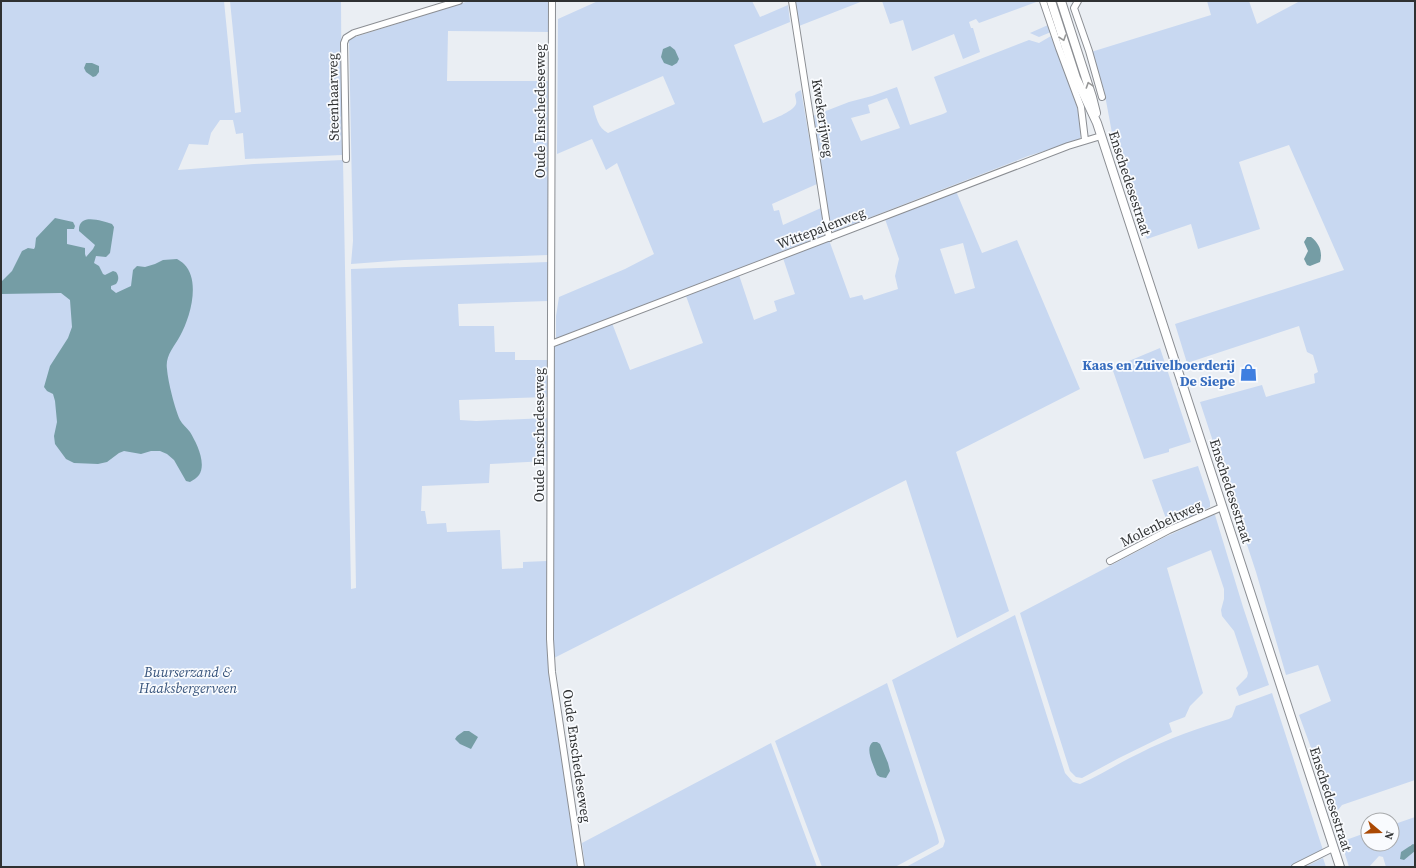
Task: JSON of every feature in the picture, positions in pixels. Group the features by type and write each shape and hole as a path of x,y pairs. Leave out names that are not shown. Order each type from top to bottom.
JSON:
{"street":[{"name":"Steenhaarweg","path":"346,159 344,43 348,36 459,1"},
{"name":"Oude Enschedeseweg","path":"552,1 550,639 552,672 581,867"},
{"name":"Kwekerijweg","path":"792,1 829,238"},
{"path":"1043,1 1081,107 1082,130 1085,140"},
{"name":"Enschedesestraat","path":"1051,1 1076,78 1097,123"},
{"name":"Enschedesestraat","path":"1061,1 1092,97 1101,136 1340,867"},
{"path":"1078,1 1074,8 1102,97"},
{"name":"Wittepalenweg","path":"551,344 1085,140 1101,136"},
{"name":"Molenbeltweg","path":"1110,561 1169,530 1222,507"},
{"path":"1295,867 1333,848"}],"green space":[{"name":"Buurserzand & Haaksbergerveen","path":"1,1 224,1 235,113 241,112 230,1 341,1 342,155 245,159 243,133 236,134 233,120 220,120 211,133 208,145 189,144 178,170 254,164 343,160 351,589 356,588 351,269 548,262 548,301 458,304 459,326 494,326 495,352 515,352 515,360 548,360 548,397 459,400 460,420 476,421 547,418 547,461 490,464 489,483 422,486 421,511 425,511 427,524 446,523 447,532 500,530 502,569 523,568 523,562 547,561 546,629 548,661 577,867 1,867"},
{"path":"469,1 548,1 548,32 448,31 447,81 548,81 548,255 404,260 351,264 353,241 349,39"},
{"path":"598,1 752,1 760,17 788,5 790,22 734,45 763,123 791,110 796,104 795,94 801,90 817,184 772,204 774,211 779,210 783,225 821,208 825,231 822,236 556,340 556,316 559,297 625,269 654,254 617,163 606,170 592,139 557,154 558,19","holes":["663,76 675,104 608,133 602,128 596,118 593,106"]},
{"path":"795,1 863,1 799,26"},
{"path":"882,1 1039,1 979,23 976,19 969,22 971,28 973,28 980,52 963,59 954,34 912,51 903,20 890,24"},
{"path":"1207,1 1249,1 1257,24 1300,1 1415,1 1415,780 1342,805 1338,810 1332,805 1299,715 1331,701 1318,665 1286,675 1256,572 1200,402 1262,385 1266,397 1315,383 1314,374 1318,372 1313,355 1307,352 1299,326 1187,363 1175,324 1344,270 1289,145 1239,162 1260,229 1198,249 1191,224 1147,239 1112,133 1104,90 1091,52 1211,15"},
{"path":"1048,25 1051,32 1039,37 1030,33"},
{"path":"1051,36 1076,102 1081,129 1080,140 1028,156 832,231 813,116 849,102 897,87 910,125 947,112 934,77 1029,40 1039,43","holes":["887,98 900,128 861,141 851,118 870,113 868,105"]},
{"path":"956,191 982,253 1017,240 1080,389 956,452 1009,611 957,638 906,480 554,658 553,351 555,346 612,323 630,370 703,343 686,296 739,275 754,320 777,311 774,301 795,294 783,258 829,240 850,298 862,295 864,300 898,289 895,276 899,259 885,219","holes":["963,243 975,288 955,294 940,249"]},
{"path":"1160,348 1191,442 1169,449 1169,452 1144,459 1112,368"},
{"path":"1198,466 1210,502 1210,507 1169,527 1152,480"},
{"path":"1215,515 1269,685 1239,696 1236,688 1247,677 1248,673 1234,631 1222,616 1221,610 1224,599 1224,589 1211,550 1167,568 1203,693 1190,706 1185,717 1169,723 1172,732 1082,778 1076,777 1070,771 1020,613 1163,538"},
{"path":"1015,615 1065,773 1073,782 1080,784 1173,738 1229,719 1232,717 1236,706 1272,693 1323,850 1290,867 906,867 943,847 945,841 892,680"},
{"path":"887,683 939,842 938,844 895,867 822,867 775,741"},
{"path":"771,743 817,867 585,867 582,843"},
{"path":"1415,817 1415,845 1410,845 1406,858 1415,851 1415,867 1386,867 1383,857 1379,856 1369,867 1349,867 1344,851 1348,847 1346,840 1360,835 1360,852 1400,852 1400,822"},
{"path":"1323,858 1326,867 1305,867"}],"shaded area":[{"path":"670,46 675,50 679,59 677,63 672,66 664,63 661,57 663,49"},
{"path":"86,63 92,63 99,66 99,72 96,76 93,77 86,72 84,68"},
{"path":"55,218 73,222 75,226 74,229 67,229 67,244 85,248 86,257 95,245 79,231 82,221 91,219 112,224 114,227 110,253 106,257 96,256 94,263 99,266 105,275 113,271 116,272 118,281 116,284 111,286 111,289 116,293 131,286 133,270 137,266 145,267 163,260 177,259 184,264 189,271 193,290 190,310 184,328 167,360 167,364 170,388 178,415 181,422 190,432 200,453 202,465 201,470 199,475 190,482 186,481 174,460 167,454 160,451 151,451 141,454 124,451 107,462 98,464 74,463 66,459 55,444 54,436 57,422 55,401 53,394 47,391 44,387 50,366 68,338 72,327 70,300 61,293 1,294 1,282 12,271 22,251 28,248 34,249 36,238"},
{"path":"1307,237 1311,237 1316,242 1320,248 1321,255 1320,262 1310,266 1307,265 1304,259 1308,251 1304,242"},
{"path":"464,731 469,731 478,737 471,749 460,744 455,739"},
{"path":"873,742 880,744 888,763 890,771 886,778 877,775 872,762 869,748"},
{"path":"1413,844 1415,845 1415,851 1404,860 1400,859 1401,852"}],"place":[{"name":"Kaas en Zuivelboerderij De Siepe","path":"1248,373"}]}
